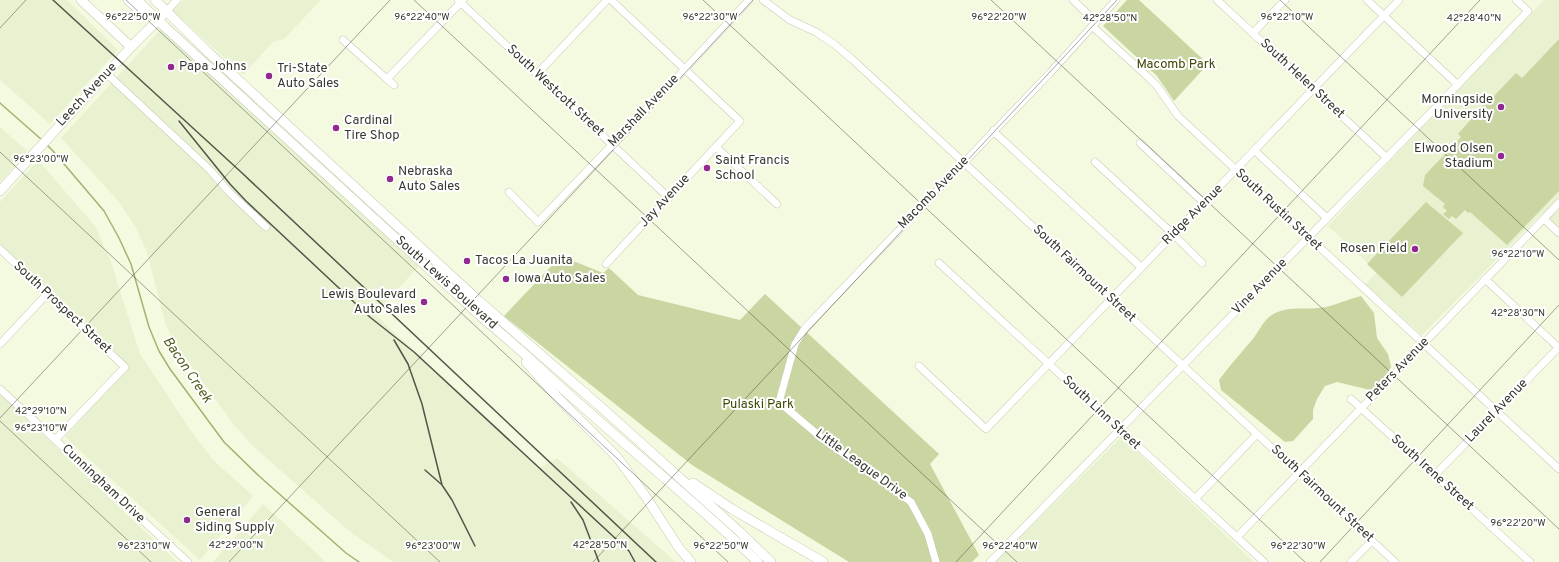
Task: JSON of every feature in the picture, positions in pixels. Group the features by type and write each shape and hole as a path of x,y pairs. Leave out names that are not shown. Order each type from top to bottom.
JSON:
{"main road":[{"path":"80,0 131,47"},
{"path":"128,0 146,16 158,20"},
{"name":"South Lewis Boulevard","path":"137,0 486,321 520,349 581,406 678,489 758,562"},
{"name":"South Lewis Boulevard","path":"155,0 209,53 479,301 591,398 771,562"},
{"name":"Leech Avenue","path":"0,191 106,74 166,11"},
{"path":"486,321 560,400 617,457 646,497 679,548 691,562"},
{"path":"662,462 732,509 823,562"}],"street":[{"name":"Leech Avenue","path":"166,11 177,0"},
{"path":"538,74 607,0"},
{"path":"611,0 685,69"},
{"name":"Marshall Avenue","path":"509,192 538,222 749,0"},
{"name":"South Fairmount Street","path":"763,0 780,14 816,32 834,44 964,162 1298,474 1395,562"},
{"name":"South Rustin Street","path":"1072,0 1094,24 1157,86 1178,116 1559,469"},
{"name":"Macomb Avenue","path":"779,402 795,344 805,328 1050,73 1116,0"},
{"name":"South Helen Street","path":"1217,0 1387,158"},
{"path":"1253,33 1285,0"},
{"path":"1367,0 1458,85"},
{"name":"Ridge Avenue","path":"918,366 986,429 1399,0"},
{"name":"Vine Avenue","path":"990,562 1387,158 1528,11 1516,0"},
{"path":"387,79 461,1"},
{"name":"South Westcott Street","path":"461,1 669,198"},
{"path":"343,40 394,85"},
{"name":"Jay Avenue","path":"606,264 740,121 685,69"},
{"path":"106,74 210,170 229,192 266,227"},
{"path":"993,131 1141,267"},
{"path":"1140,143 1204,203"},
{"path":"716,147 777,204"},
{"path":"1255,151 1328,218"},
{"path":"1095,162 1173,234 1202,264"},
{"name":"Peters Avenue","path":"1237,537 1559,203"},
{"path":"1544,219 1559,233"},
{"name":"South Prospect Street","path":"0,249 125,367 55,440"},
{"name":"South Linn Street","path":"939,263 1264,562"},
{"path":"1486,279 1559,347"},
{"path":"0,344 47,294"},
{"name":"Laurel Avenue","path":"1434,476 1559,347"},
{"name":"Cunningham Drive","path":"0,389 188,562"},
{"name":"South Irene Street","path":"1351,399 1530,562"},
{"name":"Little League Drive","path":"779,402 823,439 911,502 928,534 936,562"},
{"path":"1195,499 1256,434"},
{"path":"1352,562 1372,540"}],"shaded area":[{"path":"0,0 67,0 118,50 50,124 0,80"},
{"path":"184,0 321,0 284,39 273,42 243,75 173,11"},
{"name":"Morningside University","path":"1544,0 1559,0 1559,229 1542,213 1422,335 1365,284 1377,272 1328,226"},
{"path":"161,29 419,266 375,314 538,469 557,458 676,562 393,562 349,531 253,446 234,425 172,340 164,319 147,252 136,228 119,202 61,138"},
{"path":"0,127 27,151 0,182"},
{"path":"38,160 95,226 110,259 140,354 189,428 213,460 253,496 200,560 65,437 129,366 0,245 0,202"},
{"path":"0,394 177,562 0,562"},
{"path":"1121,437 1254,562 995,562"},
{"path":"263,504 326,562 213,562"}],"green space":[{"name":"Macomb Park","path":"1127,0 1139,0 1208,64 1174,101 1157,76 1103,26"},
{"name":"Elwood Olsen Stadium","path":"1559,39 1559,191 1507,245 1470,212 1468,213 1465,210 1456,219 1452,216 1449,219 1443,214 1447,211 1443,207 1445,204 1423,186 1425,175 1461,137 1458,134 1488,100 1491,99 1516,73 1522,78"},
{"name":"Rosen Field","path":"1426,202 1463,233 1402,297 1367,264"},
{"name":"Pulaski Park","path":"561,256 603,273 609,268 638,295 740,320 765,294 939,454 930,464 979,555 972,562 849,562 692,465 504,316"},
{"path":"1361,296 1374,313 1377,338 1388,354 1391,367 1380,384 1370,390 1337,382 1325,386 1317,399 1313,410 1313,419 1293,441 1285,442 1221,390 1219,380 1269,317 1289,309 1326,307"}],"waterway":[{"name":"Bacon Creek","path":"0,103 42,140"},
{"name":"Bacon Creek","path":"46,144 104,211 131,264 149,327 159,351 170,369 224,442 259,476 346,553 359,562"}],"railway":[{"path":"53,0 241,172 656,562"},
{"path":"179,121 230,184 246,201 371,318 414,352 629,551 635,562"},
{"path":"394,340 408,364 422,404 442,485 452,500 475,546"},
{"path":"425,470 441,484"},
{"path":"571,502 583,520 599,562"}],"place":[{"name":"Papa Johns","path":"171,67"},
{"name":"Tri-State Auto Sales","path":"269,76"},
{"name":"Morningside University","path":"1501,107"},
{"name":"Cardinal Tire Shop","path":"336,128"},
{"name":"Elwood Olsen Stadium","path":"1501,156"},
{"name":"Saint Francis School","path":"707,168"},
{"name":"Nebraska Auto Sales","path":"390,179"},
{"name":"Rosen Field","path":"1415,249"},
{"name":"Tacos La Juanita","path":"467,261"},
{"name":"Iowa Auto Sales","path":"506,279"},
{"name":"Lewis Boulevard Auto Sales","path":"424,302"},
{"name":"General Siding Supply","path":"187,520"}]}
